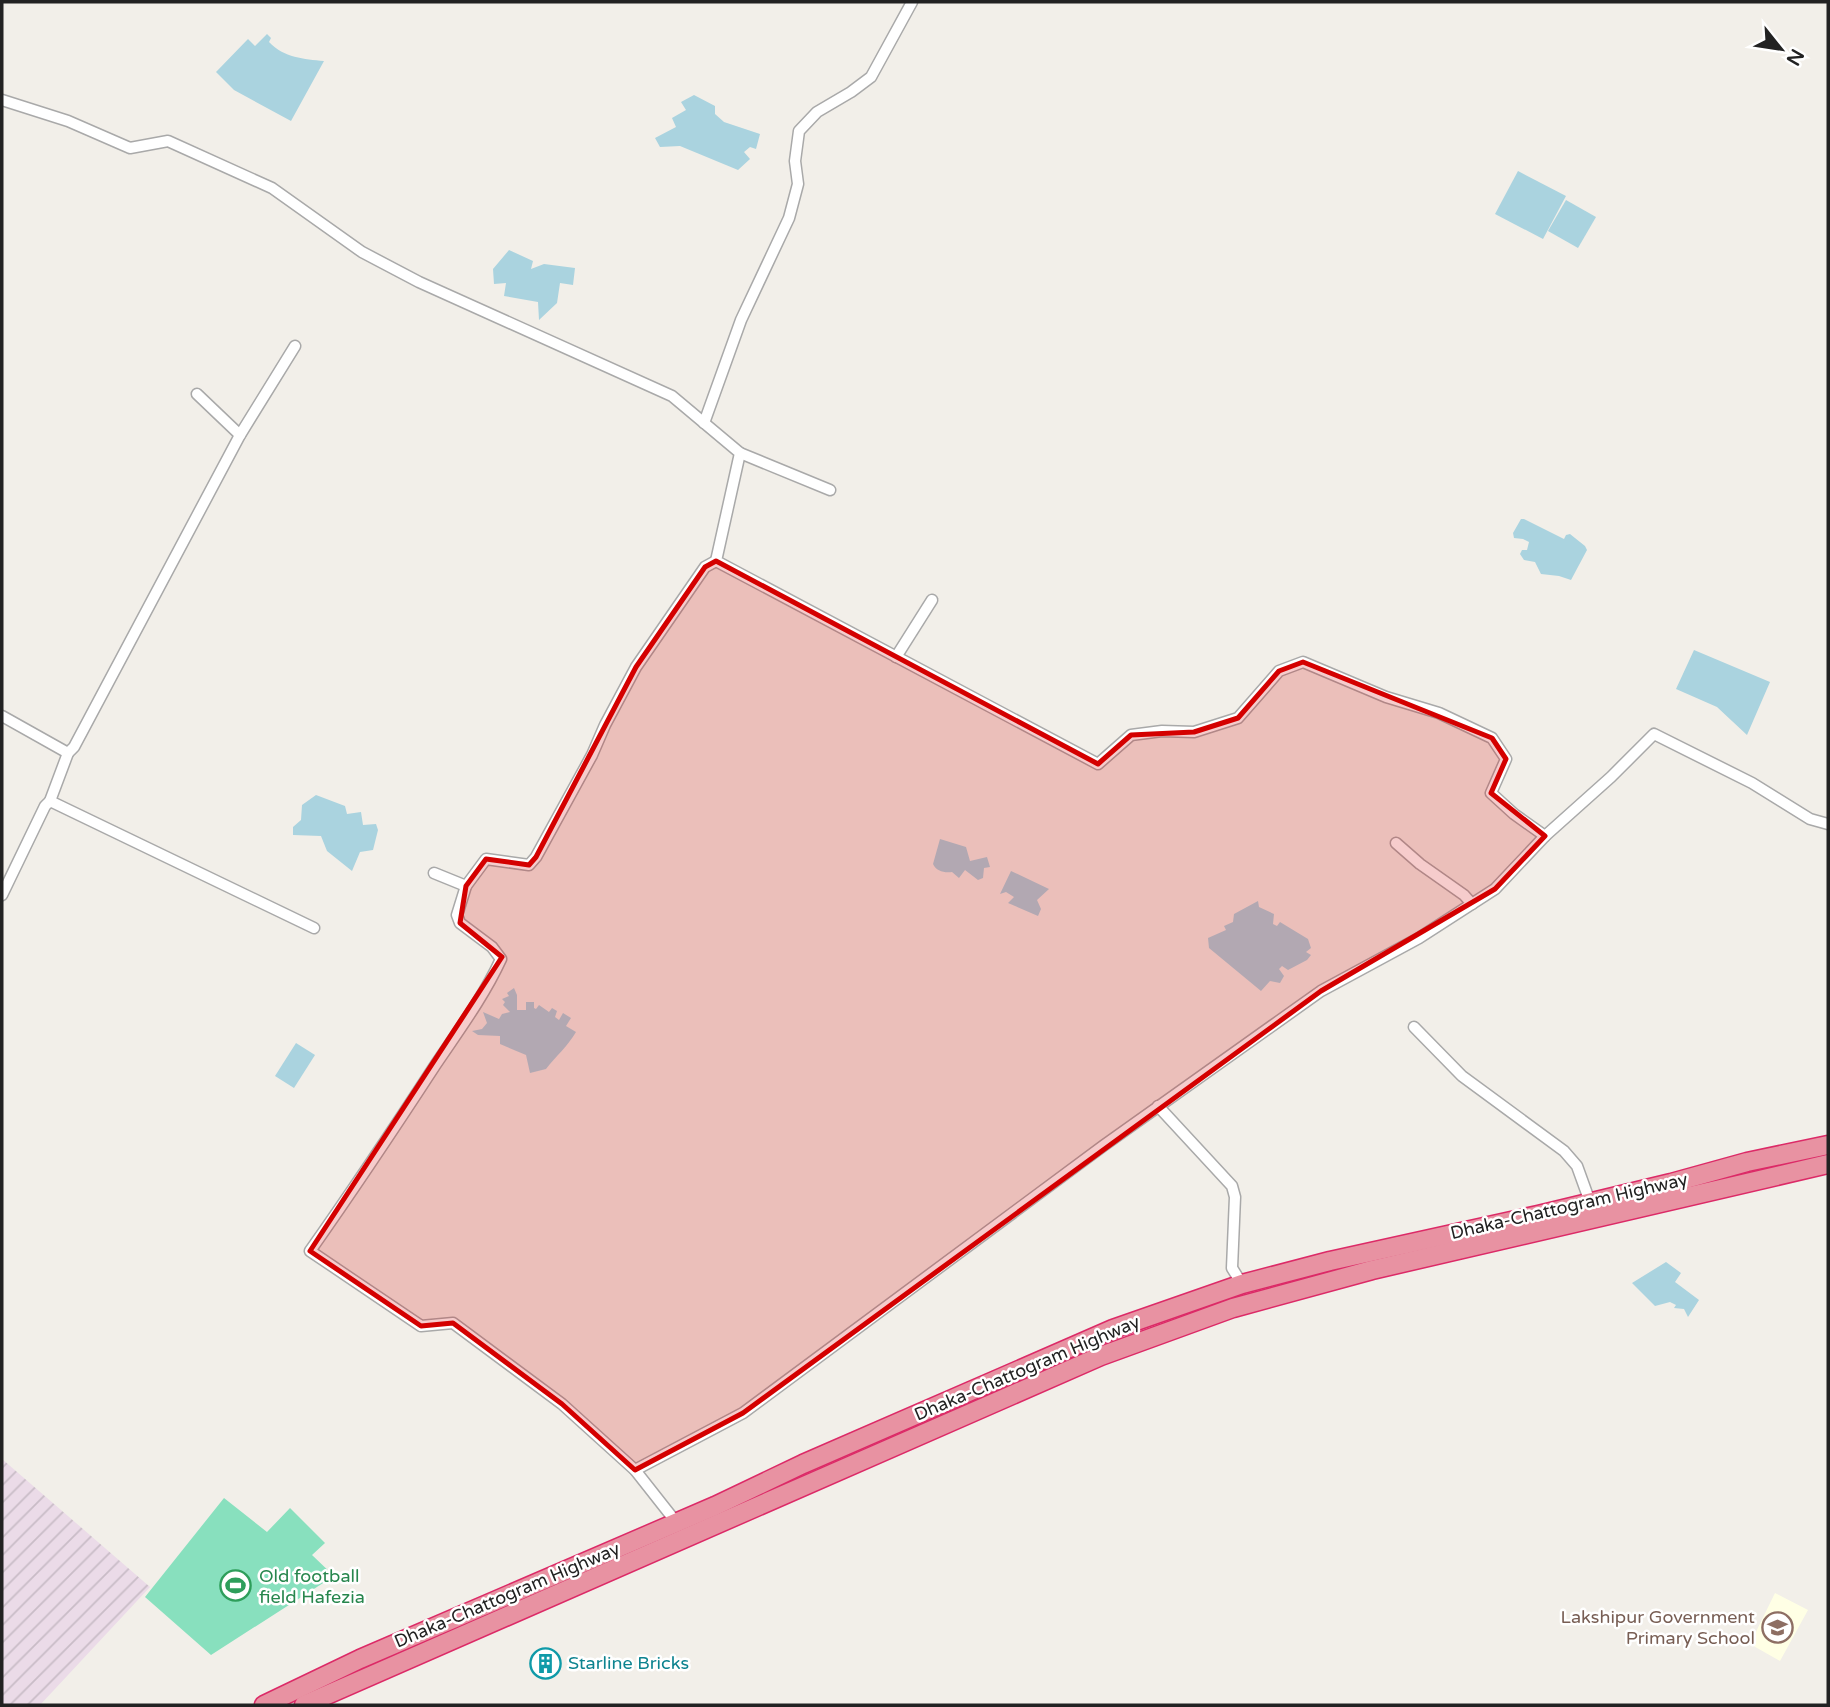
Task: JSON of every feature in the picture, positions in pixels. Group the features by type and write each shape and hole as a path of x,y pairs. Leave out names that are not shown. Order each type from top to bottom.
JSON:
{"highway":[{"name":"Dhaka-Chattogram Highway","path":"264,1705 360,1659 1102,1334 1242,1284 1330,1261 1828,1145"},
{"name":"Dhaka-Chattogram Highway","path":"304,1705 1101,1356 1233,1308 1372,1270 1828,1164"}],"street":[{"path":"704,423 741,320 789,218 798,184 795,161 799,131 817,112 871,77 912,2"},
{"path":"2,100 68,121 130,148 168,141 272,188 362,253 419,282 672,396 740,453 830,489"},
{"path":"2,895 45,806 50,801 68,753 74,747 240,435 295,346"},
{"path":"197,394 240,435"},
{"path":"676,1522 635,1469 562,1404 453,1323 421,1326 310,1251 485,990 501,959 492,947 460,922 457,915 466,886 486,859 529,865 536,856 592,755 636,667 705,567 716,561 740,453"},
{"path":"716,561 1098,764 1131,735 1162,731 1194,732 1238,718 1279,671 1303,662 1385,697 1439,713 1492,738 1506,760 1491,793 1514,814 1545,836"},
{"path":"896,656 932,600"},
{"path":"2,716 68,753"},
{"path":"635,1469 743,1413 927,1275 1321,991 1419,938 1495,889 1545,836 1654,734 1752,783 1810,819 1828,824"},
{"path":"50,801 314,928"},
{"path":"1396,843 1472,904"},
{"path":"434,873 466,886"},
{"path":"1414,1027 1462,1076 1564,1152 1577,1166 1590,1202"},
{"path":"1158,1107 1232,1186 1235,1197 1232,1268 1242,1284"}],"highlighted area":[{"path":"716,561 1098,764 1131,735 1194,732 1238,718 1279,671 1303,662 1492,738 1506,759 1491,793 1545,836 1495,889 1321,991 743,1413 635,1470 562,1404 453,1323 421,1326 310,1251 502,957 460,923 466,886 486,859 529,865 536,857 636,667 705,567"}],"shaded area":[{"path":"2,1459 150,1587 40,1705 2,1705"},
{"name":"Lakshipur Government Primary School","path":"1775,1593 1808,1610 1780,1661 1750,1644"}],"green space":[{"name":"Old football field Hafezia","path":"224,1498 267,1532 290,1508 325,1543 312,1555 334,1576 211,1655 145,1597"}],"water":[{"path":"267,34 271,38 269,42 281,51 295,57 324,61 291,121 234,90 216,72 248,39 255,46"},
{"path":"694,95 715,106 715,114 724,122 760,134 756,149 750,147 744,152 750,159 738,170 680,146 660,147 655,138 676,127 672,118 686,110 681,102"},
{"path":"1518,171 1566,196 1543,239 1495,214"},
{"path":"1566,200 1596,217 1578,248 1548,231"},
{"path":"509,250 533,261 531,269 544,264 575,268 573,285 560,283 557,303 539,320 538,302 504,296 506,283 494,284 493,269"},
{"path":"1521,519 1564,539 1570,534 1585,546 1587,550 1571,580 1541,574 1535,562 1524,560 1520,554 1522,550 1527,550 1529,542 1514,538 1513,533"},
{"path":"1694,650 1770,682 1747,735 1717,707 1676,689"},
{"path":"316,795 345,806 347,814 361,812 363,825 376,824 378,830 373,850 360,852 352,871 327,851 321,836 293,835 293,827 301,820 302,805"},
{"path":"940,839 966,847 970,861 987,857 990,867 984,868 983,878 978,880 965,870 959,878 952,872 943,872 936,868 933,864"},
{"path":"1011,871 1049,889 1037,900 1041,909 1038,916 1008,903 1014,897 1006,892 1000,894"},
{"path":"1258,901 1259,907 1274,914 1273,924 1277,926 1280,922 1308,939 1311,948 1306,952 1311,955 1307,960 1288,970 1282,966 1279,969 1284,976 1280,983 1270,981 1261,991 1209,948 1208,938 1226,930 1224,926 1233,922 1234,914"},
{"path":"514,988 517,1010 526,1010 526,1002 534,1002 536,1009 539,1005 549,1012 552,1008 557,1011 555,1017 559,1020 563,1013 571,1018 566,1026 576,1032 546,1069 530,1073 526,1055 500,1044 500,1036 478,1035 472,1031 482,1029 487,1023 483,1012 499,1019 502,1014 510,1012 503,1005 505,1002 502,999 509,996 507,993"},
{"path":"296,1043 315,1055 294,1088 275,1076"},
{"path":"1666,1262 1681,1273 1675,1282 1699,1300 1688,1317 1684,1309 1674,1308 1676,1305 1670,1302 1655,1306 1632,1283"}],"place":[{"name":"Old football field Hafezia","path":"236,1586"},
{"name":"Lakshipur Government Primary School","path":"1778,1627"},
{"name":"Starline Bricks","path":"545,1663"}]}
